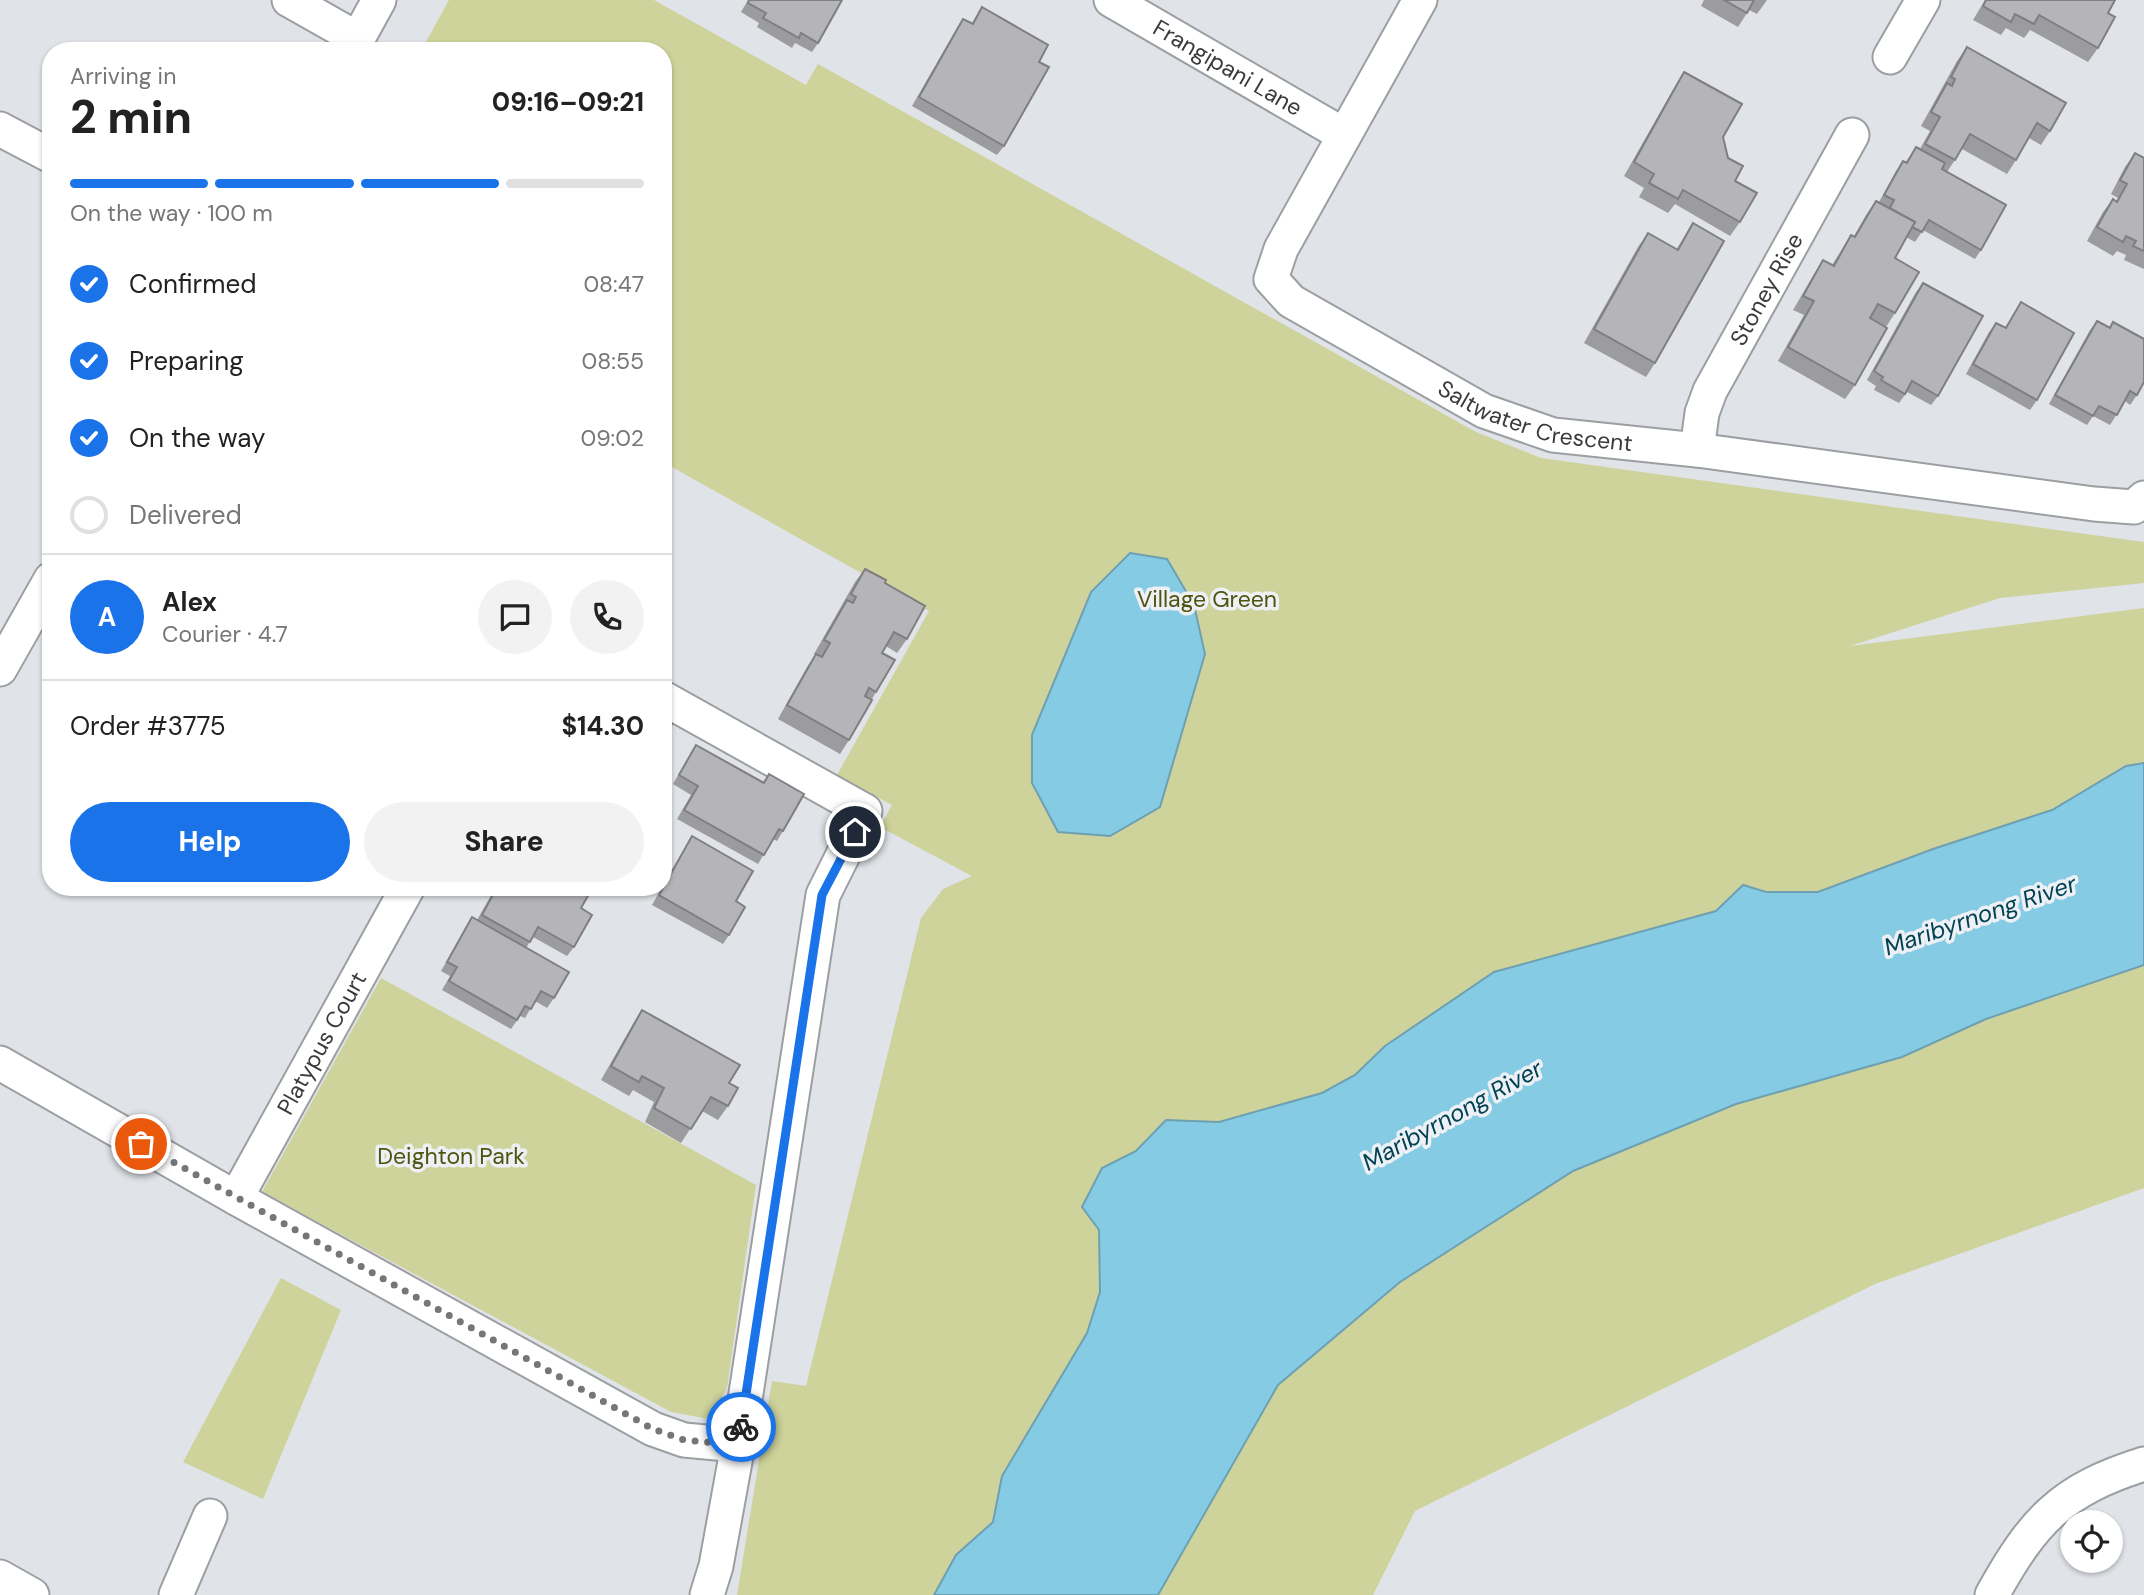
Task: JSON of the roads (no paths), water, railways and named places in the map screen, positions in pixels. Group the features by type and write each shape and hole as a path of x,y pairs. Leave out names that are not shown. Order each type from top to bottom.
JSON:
{"street":[{"path":"289,0 351,42"},
{"path":"357,42 379,0"},
{"name":"Frangipani Lane","path":"1111,0 1344,135"},
{"name":"Saltwater Crescent","path":"1420,0 1281,249 1271,279 1291,301 1484,411 1553,435 1698,450 2094,504 2134,507 2144,498"},
{"path":"1890,57 1921,1"},
{"path":"0,129 42,151"},
{"name":"Stoney Rise","path":"1698,450 1702,413 1710,391 1852,135"},
{"path":"0,669 42,595"},
{"path":"672,703 865,811 822,895 738,1445 716,1566 707,1595"},
{"name":"Platypus Court","path":"236,1198 403,896"},
{"path":"0,1063 236,1198 653,1429 684,1440 738,1445"},
{"path":"1992,1595 2013,1557 2039,1522 2066,1499 2114,1473 2144,1464"},
{"path":"176,1595 210,1516"},
{"path":"0,1577 33,1595"}],"water":[{"path":"1130,553 1167,559 1194,605 1205,654 1160,807 1110,836 1058,832 1032,783 1032,735 1091,592"},
{"name":"Maribyrnong River","path":"2144,763 2144,965 1986,1019 1902,1057 1736,1104 1573,1171 1400,1282 1278,1385 1158,1595 934,1595 956,1555 993,1522 1002,1476 1087,1333 1100,1292 1099,1230 1082,1207 1102,1168 1136,1151 1166,1120 1219,1122 1322,1093 1355,1075 1385,1046 1494,972 1716,911 1743,885 1766,892 1818,892 1933,849 2052,810 2126,766"}],"park label":[{"name":"Village Green","path":"1207,599"},
{"name":"Deighton Park","path":"451,1156"}]}
